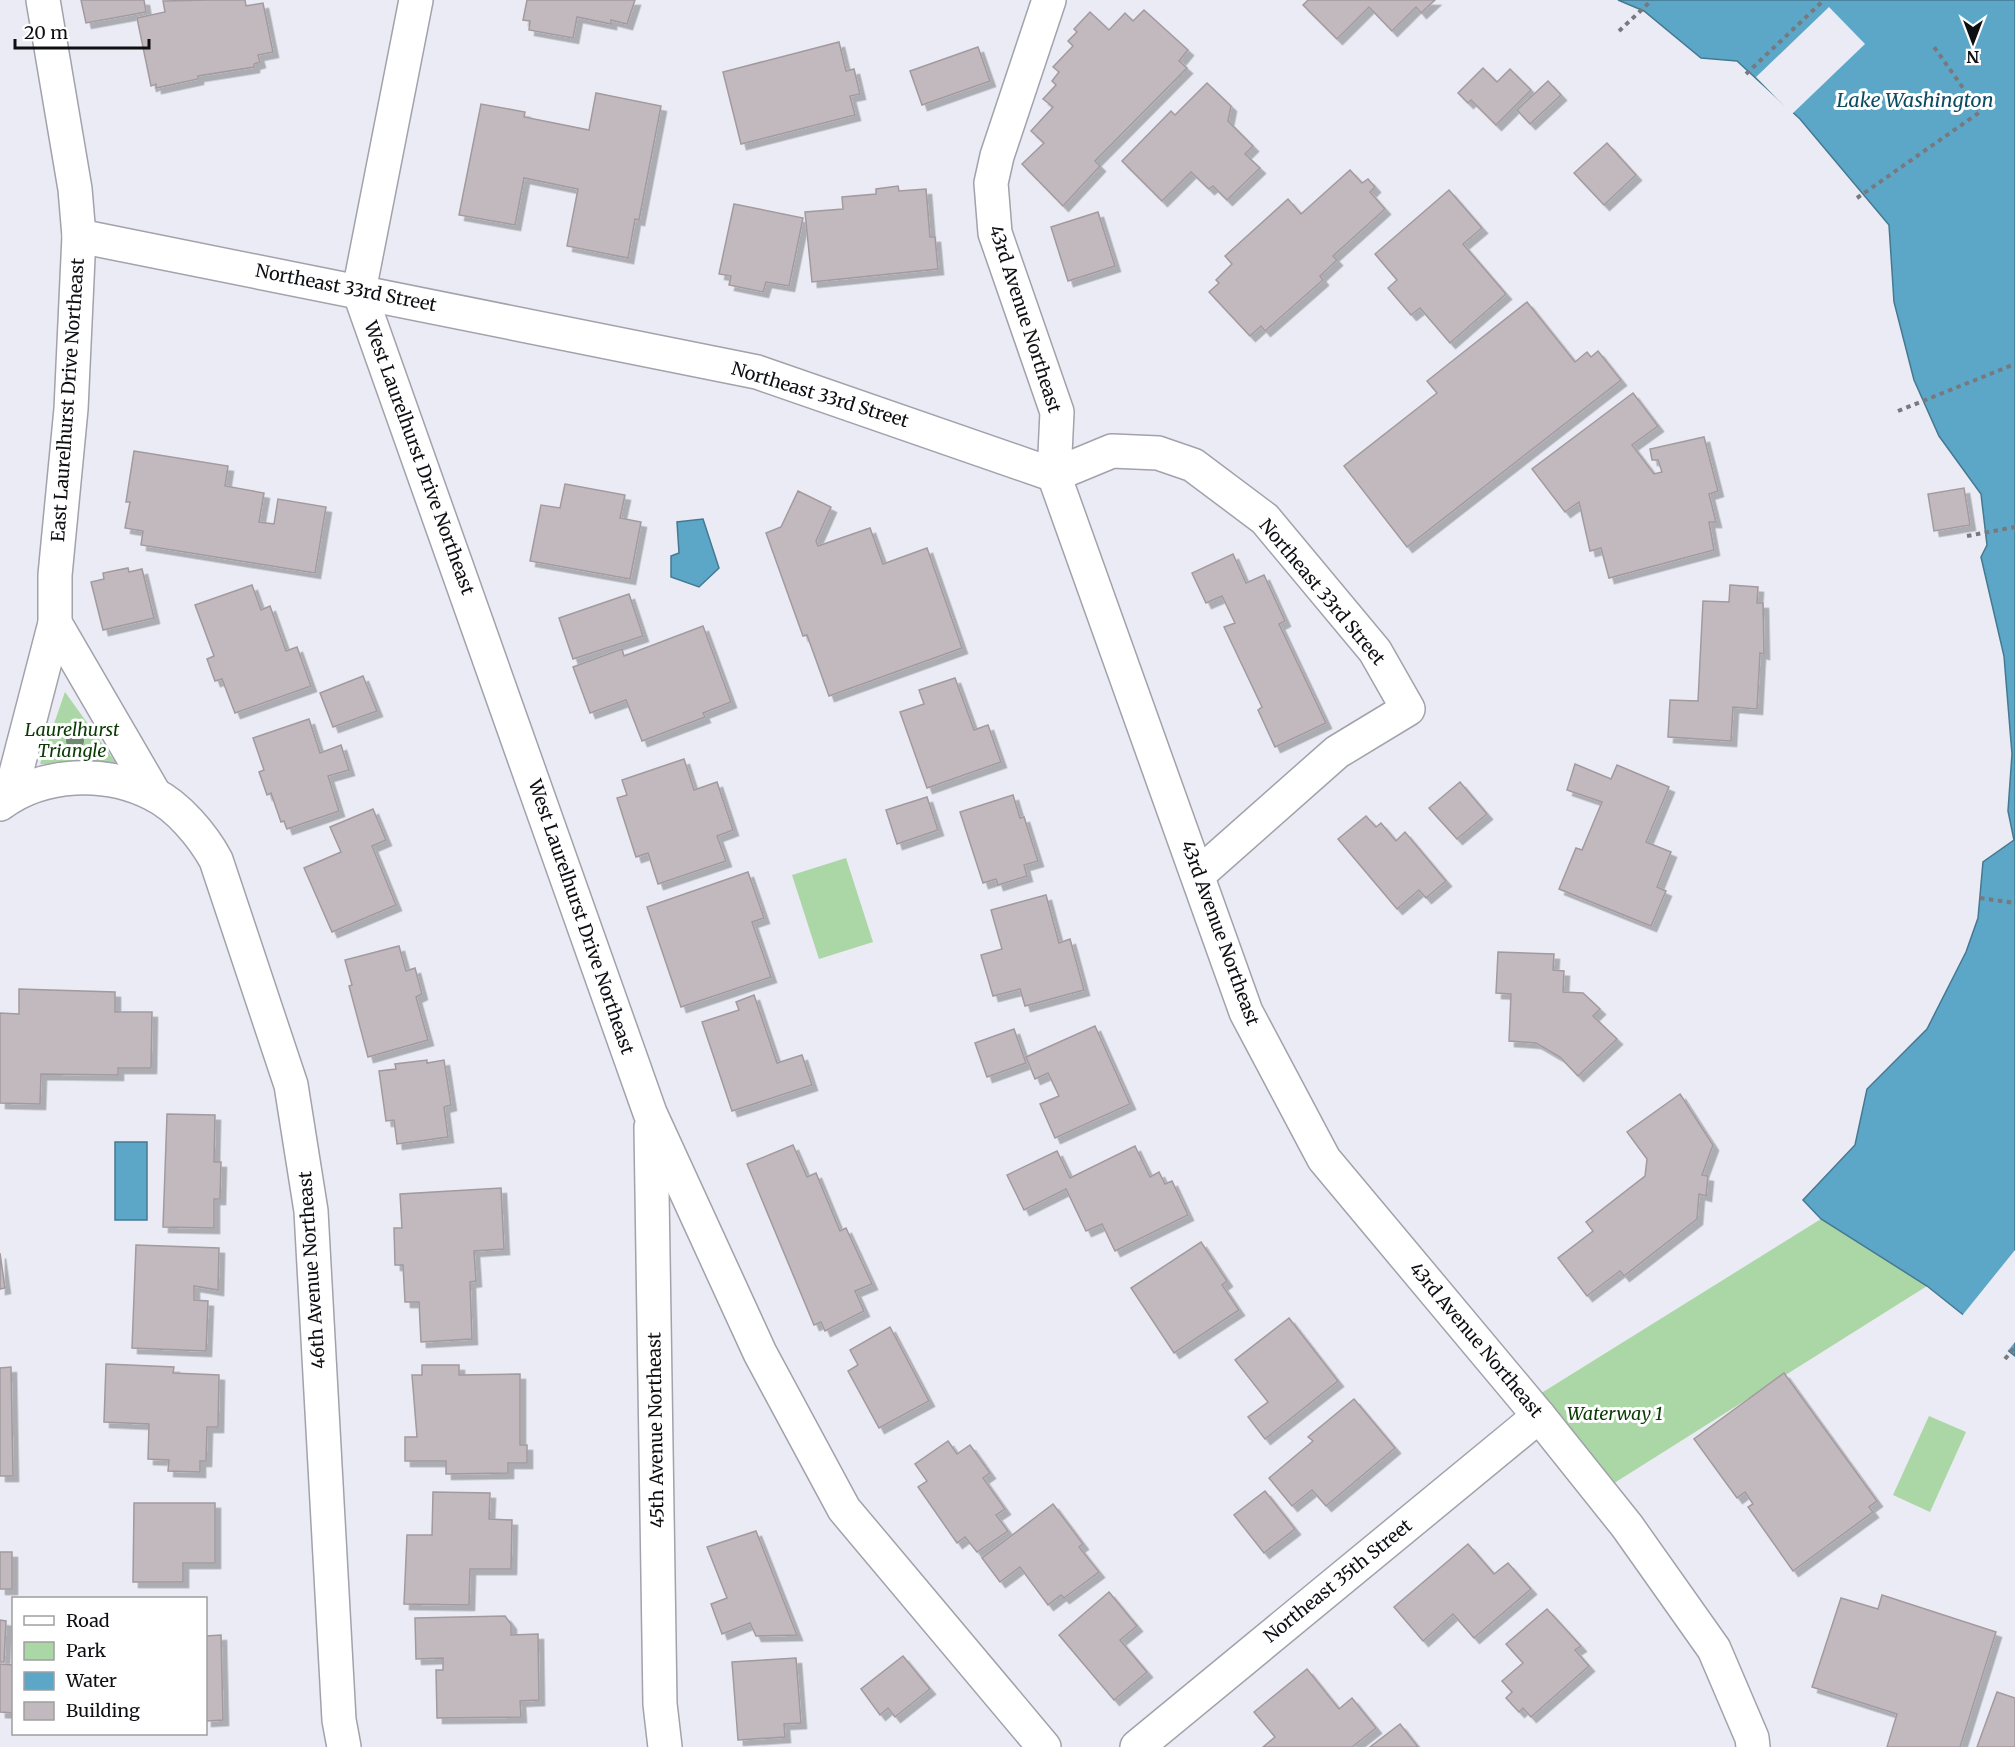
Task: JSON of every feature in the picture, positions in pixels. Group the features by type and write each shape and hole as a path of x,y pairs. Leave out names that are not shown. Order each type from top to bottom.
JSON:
{"street":[{"name":"East Laurelhurst Drive Northeast","path":"5,800 55,623 55,575 71,409 79,236 75,189 43,0"},
{"path":"359,291 416,0"},
{"name":"43rd Avenue Northeast","path":"1049,0 1006,123 991,183 991,209 995,233 1057,412 1054,475 1246,1011 1324,1159 1539,1416 1627,1526 1714,1649 1752,1738 1753,1747"},
{"name":"Northeast 33rd Street","path":"79,236 757,372 1054,475 1112,451 1158,453 1193,465 1265,519 1375,651 1408,709 1337,752 1198,875"},
{"name":"West Laurelhurst Drive Northeast","path":"359,291 650,1113 760,1353 844,1509 1044,1747"},
{"name":"46th Avenue Northeast","path":"55,623 155,795 204,839 216,860 291,1085 311,1211 339,1720 344,1747"},
{"name":"East Laurelhurst Drive Northeast","path":"5,800 48,782 85,777"},
{"name":"46th Avenue Northeast","path":"85,777 124,782 155,795"},
{"name":"45th Avenue Northeast","path":"650,1113 660,1704 665,1747"},
{"name":"Northeast 35th Street","path":"1137,1747 1539,1416"}],"path":[{"path":"1619,31 1652,0"},
{"path":"1746,74 1824,0"},
{"path":"1857,198 1980,112 1932,44"},
{"path":"1898,411 2015,364"},
{"path":"1967,536 2015,527"},
{"path":"1980,898 2015,903"},
{"path":"2005,1359 2015,1347"}],"green space":[{"name":"Laurelhurst Triangle","path":"65,692 116,763 40,764"},
{"path":"846,858 873,942 819,959 792,875"},
{"name":"Waterway 1","path":"1821,1219 1927,1286 1600,1492 1527,1402"},
{"path":"1929,1416 1966,1432 1930,1512 1893,1495"}],"water":[{"name":"Lake Washington","path":"1618,0 2015,0 2015,1356 1927,1286 1821,1219 1803,1200 1855,1145 1867,1089 1927,1029 1966,952 1978,918 1983,862 2014,840 2008,811 2012,754 2004,656 1981,557 1987,545 1981,494 1939,436 1914,380 1894,302 1889,225 1800,119 1737,61 1701,58 1644,11"},
{"path":"703,519 719,568 699,587 671,577 671,556 679,553 677,522"},
{"path":"115,1142 147,1142 147,1220 115,1220"}],"pier":[{"path":"1829,7 1865,44 1792,114 1756,77"},
{"path":"2015,1250 2015,1342 2006,1353 1961,1317"}],"building":[{"path":"81,0 144,0 146,12 86,23"},
{"path":"245,0 246,6 263,3 273,52 258,55 260,62 254,64 254,67 198,76 198,79 156,88 156,84 151,86 137,18 165,12 163,1"},
{"path":"527,0 635,0 627,24 611,20 611,24 577,17 573,38 529,30 530,21 523,20"},
{"path":"1308,0 1435,0 1421,13 1416,7 1392,31 1369,7 1337,39 1303,5"},
{"path":"1144,10 1188,50 1179,61 1187,68 1095,161 1100,166 1063,206 1022,164 1044,143 1031,131 1053,107 1043,99 1056,85 1052,81 1059,72 1053,67 1073,46 1068,41 1077,32 1074,29 1090,12 1109,30 1125,13 1133,21"},
{"path":"839,42 846,71 854,69 860,94 850,96 855,115 741,144 723,72"},
{"path":"978,47 990,81 922,105 910,71"},
{"path":"1483,68 1497,82 1510,69 1531,90 1496,125 1471,100 1468,103 1458,93"},
{"path":"1548,81 1561,95 1530,124 1517,110"},
{"path":"1207,83 1231,106 1228,121 1253,146 1245,154 1260,168 1227,200 1213,186 1209,189 1191,172 1162,201 1122,161 1171,111 1175,115"},
{"path":"596,93 661,106 639,220 635,219 628,258 567,246 578,189 524,178 515,225 459,215 481,104 525,112 524,117 589,130"},
{"path":"1607,143 1636,175 1604,205 1574,173"},
{"path":"1350,170 1362,183 1368,179 1375,187 1370,192 1385,209 1333,256 1337,260 1320,276 1323,280 1265,331 1261,326 1250,336 1209,292 1219,283 1216,280 1232,264 1225,256 1288,199 1301,214"},
{"path":"898,186 899,191 926,189 930,237 935,237 938,269 812,282 805,212 843,209 842,197 876,194 876,189"},
{"path":"1449,190 1482,228 1463,244 1506,294 1450,343 1420,308 1411,315 1388,288 1397,280 1375,254"},
{"path":"734,204 803,218 789,286 766,282 763,292 729,285 731,276 719,274"},
{"path":"1098,212 1115,266 1068,281 1051,227"},
{"path":"1527,302 1575,362 1587,352 1591,357 1598,351 1621,380 1407,547 1344,466 1437,393 1427,381"},
{"path":"1633,393 1658,426 1632,445 1654,474 1662,472 1658,460 1652,460 1650,449 1704,437 1718,491 1709,494 1716,522 1709,522 1714,550 1609,578 1601,548 1590,551 1579,502 1565,512 1532,469"},
{"path":"134,451 228,466 225,486 264,493 259,522 274,524 278,499 326,507 315,573 141,545 143,531 125,528 130,502 126,502"},
{"path":"565,484 625,495 620,518 641,522 630,579 530,561 541,505 560,508"},
{"path":"1964,488 1970,525 1934,531 1928,494"},
{"path":"798,491 831,507 816,541 818,546 870,528 883,564 927,548 962,648 829,696 807,635 803,636 766,533 781,527"},
{"path":"1233,554 1246,583 1264,575 1285,621 1279,624 1326,723 1275,747 1258,710 1262,707 1224,627 1235,623 1222,596 1206,603 1192,573"},
{"path":"128,568 129,572 142,569 154,618 103,630 91,582 104,579 103,573"},
{"path":"252,585 261,610 270,606 286,651 297,647 311,686 235,713 222,679 215,681 207,659 214,656 195,605"},
{"path":"1730,585 1758,587 1757,603 1763,603 1764,654 1760,653 1757,709 1733,707 1731,741 1668,737 1670,700 1698,701 1703,601 1729,602"},
{"path":"629,594 643,636 573,659 559,618"},
{"path":"703,626 731,702 703,713 705,717 642,741 626,700 590,713 573,667 622,649 624,656"},
{"path":"363,676 377,711 333,727 320,693"},
{"path":"955,678 974,730 988,725 1001,762 927,788 900,712 924,704 919,690"},
{"path":"309,719 320,753 341,745 349,770 328,776 339,811 287,829 284,821 281,822 271,793 267,795 259,772 264,770 253,738"},
{"path":"684,759 694,790 717,782 733,830 717,836 726,861 658,884 648,853 636,857 617,798 627,795 622,780"},
{"path":"1575,764 1611,779 1617,765 1669,787 1646,842 1671,852 1657,887 1666,891 1651,926 1559,889 1576,848 1582,850 1602,802 1567,790"},
{"path":"1460,782 1487,814 1457,839 1429,808"},
{"path":"1013,795 1020,818 1024,817 1038,861 1024,865 1027,876 998,885 996,879 983,883 960,812"},
{"path":"927,797 938,830 897,844 886,810"},
{"path":"373,809 386,840 372,846 396,905 332,932 304,868 341,852 330,827"},
{"path":"1366,816 1376,827 1381,823 1396,841 1405,832 1446,881 1426,898 1419,890 1397,909 1338,839"},
{"path":"748,872 764,918 752,922 771,977 681,1007 647,907"},
{"path":"1046,895 1059,943 1070,939 1084,990 1025,1006 1020,989 993,996 981,955 1002,949 991,910"},
{"path":"399,946 406,971 415,968 422,994 416,997 428,1040 368,1057 349,986 352,985 345,960"},
{"path":"1498,952 1554,954 1553,970 1564,971 1563,992 1583,993 1600,1009 1593,1016 1617,1039 1578,1076 1560,1057 1536,1043 1509,1041 1511,994 1496,993"},
{"path":"19,989 115,992 115,1012 152,1012 151,1068 118,1068 118,1075 41,1074 40,1104 0,1103 0,1013 19,1014"},
{"path":"754,995 777,1063 802,1055 812,1085 732,1111 702,1022 739,1010 736,1002"},
{"path":"1095,1026 1130,1104 1055,1138 1040,1104 1059,1096 1048,1073 1035,1079 1026,1057"},
{"path":"1014,1029 1026,1063 987,1077 975,1043"},
{"path":"427,1060 427,1063 444,1060 451,1105 444,1107 448,1137 397,1144 394,1120 386,1121 379,1071 396,1069 395,1064"},
{"path":"1680,1094 1713,1145 1702,1175 1708,1176 1706,1196 1699,1194 1697,1219 1624,1276 1620,1271 1587,1296 1558,1258 1593,1231 1586,1222 1645,1176 1647,1159 1627,1132"},
{"path":"167,1114 215,1115 214,1162 221,1162 220,1199 214,1199 214,1228 163,1227"},
{"path":"793,1145 807,1177 816,1173 840,1231 846,1228 872,1284 855,1291 864,1311 825,1331 821,1322 814,1325 747,1164"},
{"path":"1135,1146 1150,1177 1159,1172 1165,1184 1172,1181 1188,1215 1115,1251 1102,1224 1086,1231 1066,1189 1024,1210 1007,1175 1057,1151 1070,1178"},
{"path":"501,1188 504,1249 474,1251 476,1281 470,1282 472,1339 421,1342 419,1302 405,1302 403,1265 395,1265 394,1228 402,1228 400,1194"},
{"path":"1201,1242 1227,1281 1222,1285 1239,1310 1174,1353 1131,1288"},
{"path":"136,1245 219,1248 218,1290 194,1286 194,1300 208,1301 206,1351 132,1348"},
{"path":"0,1253 5,1288 0,1289"},
{"path":"1289,1318 1338,1381 1265,1439 1248,1417 1268,1402 1235,1360"},
{"path":"890,1327 929,1401 879,1428 848,1371 858,1365 850,1350"},
{"path":"106,1364 174,1367 173,1373 219,1375 218,1427 207,1427 206,1461 200,1461 200,1472 168,1471 169,1460 148,1459 149,1424 104,1422"},
{"path":"422,1365 459,1365 459,1375 520,1374 520,1445 527,1445 527,1463 508,1463 508,1473 446,1474 446,1461 405,1461 405,1437 417,1437 412,1375 422,1375"},
{"path":"11,1367 13,1476 0,1476 0,1368"},
{"path":"1784,1373 1877,1501 1869,1507 1873,1512 1793,1571 1748,1507 1753,1504 1745,1492 1737,1498 1694,1439"},
{"path":"1354,1399 1395,1448 1326,1506 1312,1490 1292,1506 1269,1478 1313,1441 1308,1437"},
{"path":"948,1441 957,1454 970,1445 990,1473 983,1478 1005,1509 996,1515 1008,1531 977,1552 965,1537 957,1543 918,1487 927,1481 915,1464"},
{"path":"1265,1491 1295,1529 1264,1553 1234,1515"},
{"path":"433,1492 490,1493 489,1519 512,1520 511,1569 470,1569 469,1605 404,1604 407,1535 432,1535"},
{"path":"134,1503 215,1503 215,1563 183,1563 183,1582 133,1582"},
{"path":"1053,1504 1083,1544 1079,1547 1099,1572 1064,1598 1061,1595 1048,1605 1020,1567 1000,1582 982,1558"},
{"path":"756,1531 797,1635 756,1636 750,1623 722,1634 711,1604 727,1598 707,1547"},
{"path":"1468,1544 1494,1574 1508,1563 1531,1589 1474,1638 1453,1614 1423,1641 1394,1607"},
{"path":"0,1552 12,1552 12,1589 0,1589"},
{"path":"1109,1592 1137,1626 1120,1640 1147,1672 1114,1700 1059,1635"},
{"path":"1882,1595 1996,1632 1960,1747 1887,1747 1897,1714 1812,1687 1841,1598 1878,1609"},
{"path":"1547,1609 1581,1646 1575,1650 1589,1666 1531,1717 1523,1708 1519,1712 1506,1698 1512,1692 1502,1681 1523,1663 1506,1644"},
{"path":"505,1616 511,1624 511,1635 538,1634 539,1700 520,1701 521,1717 437,1718 436,1670 443,1670 443,1658 416,1659 415,1618"},
{"path":"0,1620 6,1621 4,1662 0,1662"},
{"path":"221,1635 223,1720 207,1721 207,1636"},
{"path":"903,1656 930,1689 895,1717 888,1708 880,1715 861,1689"},
{"path":"796,1658 801,1723 784,1724 785,1737 738,1740 732,1662"},
{"path":"0,1664 12,1665 12,1713 0,1712"},
{"path":"1307,1669 1339,1709 1352,1698 1376,1728 1352,1747 1263,1747 1275,1737 1254,1712"},
{"path":"1997,1692 2015,1698 2015,1747 1977,1747"},
{"path":"1400,1724 1418,1747 1370,1747"}]}
